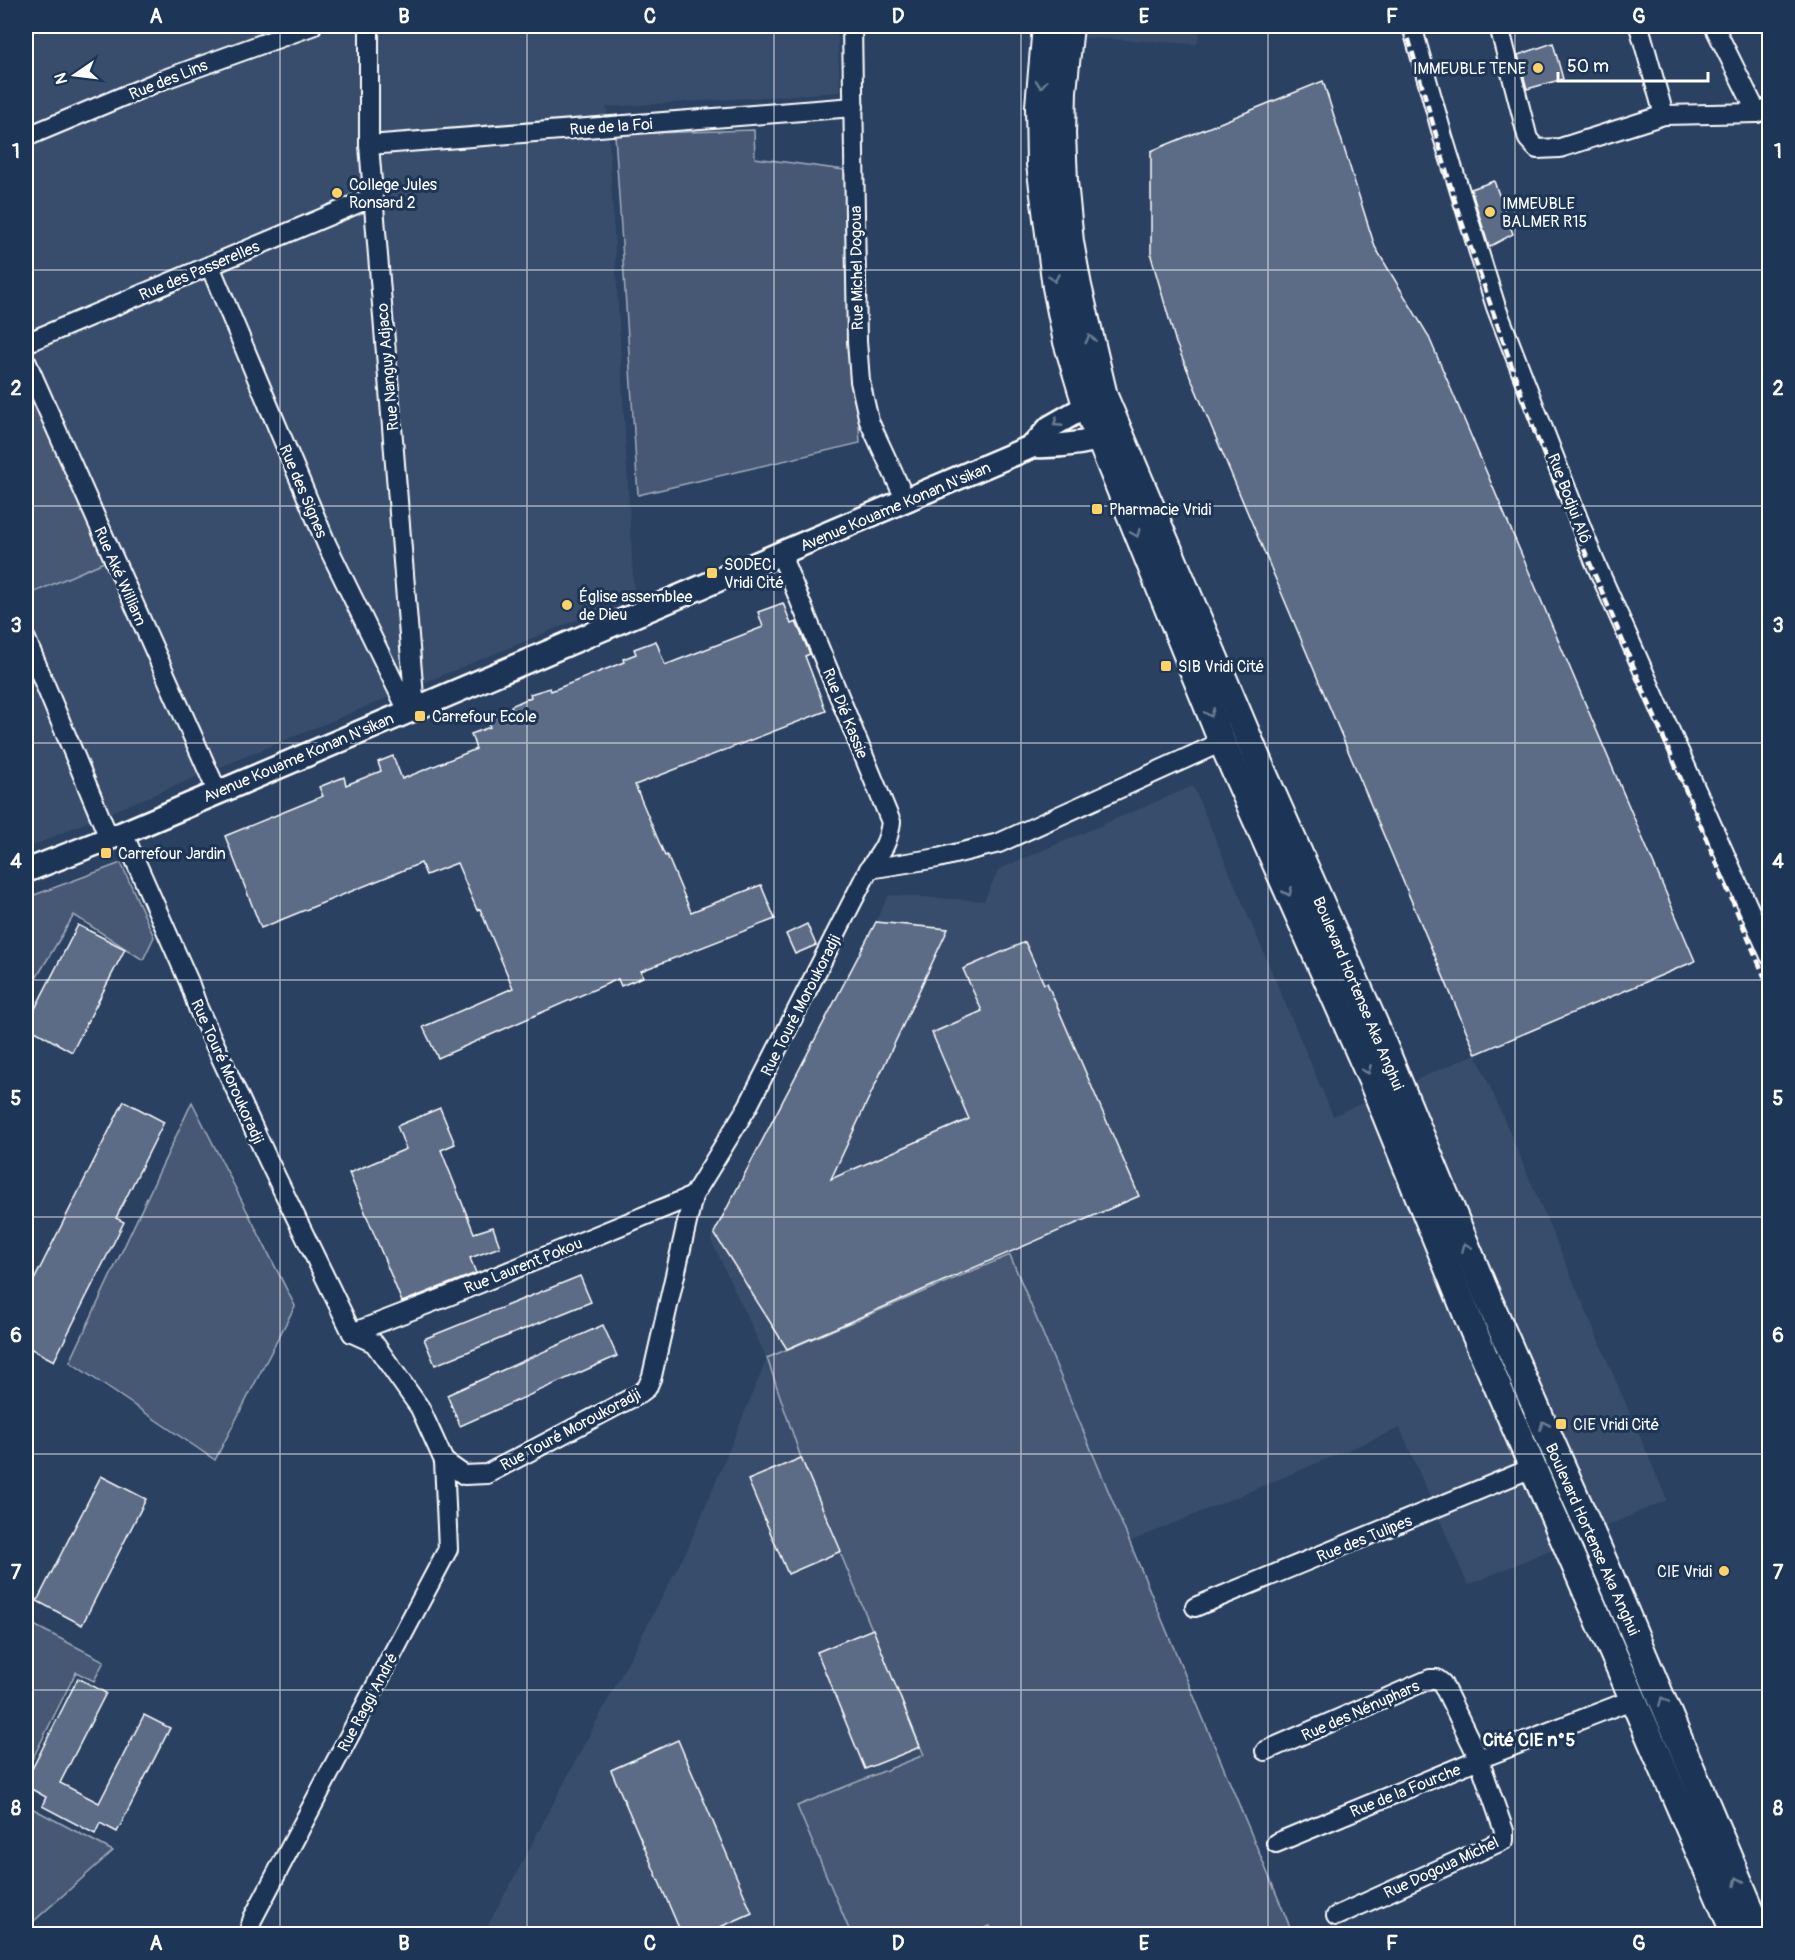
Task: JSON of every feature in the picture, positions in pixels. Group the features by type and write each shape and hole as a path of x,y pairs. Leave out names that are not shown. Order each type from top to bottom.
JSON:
{"main road":[{"name":"Boulevard Hortense Aka Anghui","path":"1046,26 1039,106 1040,164 1056,287 1067,342 1095,401 1222,742 1372,1081 1473,1330 1735,1935"},
{"name":"Boulevard Hortense Aka Anghui","path":"1070,26 1063,91 1062,134 1065,192 1070,242 1095,401"},
{"name":"Boulevard Hortense Aka Anghui","path":"1108,436 1262,770 1375,1025 1487,1296 1608,1571 1761,1935"}],"street":[{"name":"Rue des Lins","path":"26,137 162,80 312,26"},
{"name":"Rue Nanguy Adjaco","path":"369,26 369,145 412,710"},
{"name":"Rue Michel Dogoua","path":"852,26 857,341 860,381 869,421 906,501"},
{"name":"Rue Bodjui Alô","path":"1413,26 1443,137 1500,318 1594,560 1770,956"},
{"path":"1499,26 1528,139 1537,149 1560,148 1664,115 1763,110 1714,26"},
{"path":"1639,26 1664,115"},
{"name":"Rue de la Foi","path":"369,145 854,108"},
{"name":"Rue des Passerelles","path":"26,343 373,197"},
{"name":"Rue des Signes","path":"210,266 327,545 412,710"},
{"name":"Rue Aké William","path":"26,361 217,791"},
{"name":"Avenue Kouame Konan N'sikan","path":"26,871 781,555 1033,446 1050,428 1095,401"},
{"name":"Avenue Kouame Konan N'sikan","path":"1033,446 1058,447 1108,436"},
{"name":"Rue Dié Kassie","path":"781,555 891,822 889,839 869,868"},
{"name":"Rue Touré Moroukoradji","path":"26,639 268,1160 352,1333"},
{"path":"869,868 938,858 999,843 1222,742"},
{"name":"Rue Touré Moroukoradji","path":"444,1461 464,1475 487,1474 647,1388 652,1376 693,1196 748,1106 869,868"},
{"name":"Rue Laurent Pokou","path":"352,1333 693,1196"},
{"path":"352,1333 374,1343 392,1366 420,1408 444,1461"},
{"name":"Rue Raggi André","path":"248,1935 253,1918 448,1549 444,1461"},
{"name":"Rue des Tulipes","path":"1195,1608 1532,1468"},
{"name":"Rue des Nénuphars","path":"1265,1751 1430,1679 1437,1679 1442,1683 1479,1760"},
{"name":"Rue de la Fourche","path":"1276,1843 1634,1699"},
{"name":"Rue Dogoua Michel","path":"1336,1916 1504,1840 1504,1831 1479,1760"}],"shaded area":[{"path":"26,26 837,26 840,92 607,107 634,596 26,849"},
{"path":"1078,26 1201,26 1197,44 1076,37"},
{"path":"754,130 755,158 844,170 860,443 638,495 615,134"},
{"path":"26,369 104,562 35,592 26,587"},
{"path":"1193,786 1333,1116 1476,1054 1667,1500 1468,1585 1400,1428 1129,1542 1010,1256 801,1458 924,1755 994,1934 483,1934 688,1548 767,1359 711,1240 889,895 984,901 999,869"},
{"path":"121,863 154,937 143,960 74,915 26,995 26,898"},
{"path":"192,1102 295,1306 215,1460 70,1362"},
{"path":"1010,1255 1293,1934 994,1934 990,1926 970,1934 851,1934 797,1806 924,1755 801,1458 767,1358"},
{"path":"26,1621 104,1661 94,1681 76,1672 26,1772"},
{"path":"26,1805 113,1851 26,1928"}],"building":[{"name":"IMMEUBLE TENE","path":"1553,43 1563,79 1527,89 1518,55"},
{"path":"1323,81 1375,247 1428,335 1695,961 1476,1054 1176,343 1151,256 1151,151"},
{"name":"IMMEUBLE BALMER R15","path":"1494,181 1513,234 1489,247 1471,189"},
{"path":"783,603 791,624 796,622 810,654 805,656 826,711 635,785 691,912 761,885 775,919 641,971 643,977 621,986 618,979 438,1058 423,1027 513,988 480,909 477,910 457,863 426,875 421,863 261,928 225,836 323,796 319,787 344,777 346,785 381,771 378,762 393,756 402,779 476,749 471,734 490,727 486,719 512,708 511,706 531,697 530,694 550,688 551,691 624,662 623,659 636,654 634,649 656,641 665,665 763,627 758,612"},
{"path":"876,922 948,929 831,1179 969,1119 932,1033 982,1011 963,969 1025,942 1044,984 1047,983 1139,1196 787,1349 714,1233"},
{"path":"807,924 816,945 795,954 786,934"},
{"path":"78,925 125,949 72,1052 26,1026"},
{"path":"124,1101 164,1122 116,1218 124,1222 54,1361 26,1346 26,1296"},
{"path":"440,1108 455,1144 441,1150 474,1233 493,1227 500,1247 470,1258 476,1273 402,1302 349,1173 406,1149 397,1126"},
{"path":"580,1276 591,1302 435,1365 424,1339"},
{"path":"603,1325 617,1356 460,1426 447,1395"},
{"path":"801,1458 841,1551 788,1574 748,1480"},
{"path":"101,1476 146,1499 82,1625 37,1601"},
{"path":"873,1629 920,1747 865,1769 817,1652"},
{"path":"78,1678 106,1693 60,1783 99,1803 144,1715 170,1728 117,1832 100,1823 95,1834 42,1806 46,1797 26,1786 26,1781"},
{"path":"678,1740 752,1913 702,1935 682,1935 611,1770"}],"railway":[{"path":"1405,26 1457,208 1535,433 1770,990"}],"place":[{"name":"IMMEUBLE TENE","path":"1538,68"},
{"name":"College Jules Ronsard 2","path":"337,193"},
{"name":"IMMEUBLE BALMER R15","path":"1490,212"},
{"name":"Pharmacie Vridi","path":"1097,509"},
{"name":"SODECI Vridi Cité","path":"712,573"},
{"name":"Église assemblee de Dieu","path":"567,605"},
{"name":"SIB Vridi Cité","path":"1166,666"},
{"name":"Carrefour Ecole","path":"420,716"},
{"name":"Carrefour Jardin","path":"106,853"},
{"name":"CIE Vridi Cité","path":"1561,1424"},
{"name":"CIE Vridi","path":"1724,1571"}],"district":[{"name":"Cité CIE n°5","path":"1529,1740"}]}
